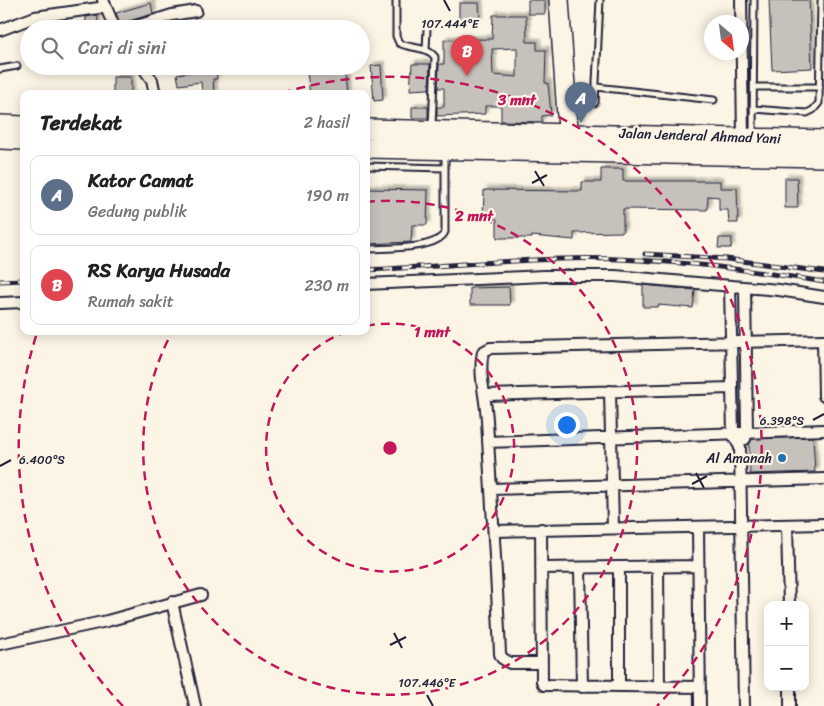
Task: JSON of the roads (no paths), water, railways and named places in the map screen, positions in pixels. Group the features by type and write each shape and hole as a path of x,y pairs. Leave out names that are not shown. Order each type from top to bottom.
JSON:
{"highway":[{"path":"559,0 568,141"},
{"path":"0,126 20,126"},
{"path":"375,129 375,148"},
{"name":"Jalan Jenderal Ahmad Yani","path":"375,129 432,129 568,141 824,157"},
{"name":"Jalan Jenderal Ahmad Yani","path":"375,148 445,149 568,141 748,138 824,140"},
{"path":"0,139 20,140"}],"street":[{"path":"742,0 748,138"},
{"path":"25,20 35,16 104,4 111,20"},
{"path":"156,20 196,11"},
{"path":"0,30 20,22"},
{"path":"148,75 152,80 154,90"},
{"path":"370,284 544,276 615,276 779,290 824,297"},
{"path":"730,286 734,435 740,446 744,706"},
{"path":"740,446 748,433 745,288"},
{"path":"0,303 20,302"},
{"path":"542,663 510,663 502,658 486,395 481,361 483,352 490,348 823,340 824,396"},
{"path":"486,395 732,388"},
{"path":"610,391 614,528"},
{"path":"488,442 734,435 824,430"},
{"path":"492,489 824,479"},
{"path":"494,531 824,524"},
{"path":"787,526 789,601"},
{"path":"698,527 700,706"},
{"path":"541,530 542,663 544,685 582,687 700,687"},
{"path":"541,568 698,566"},
{"path":"619,567 619,686"},
{"path":"658,567 659,687"},
{"path":"580,568 582,687"},
{"path":"0,644 107,621 201,595"},
{"path":"172,602 195,706"},
{"path":"790,691 790,706"}],"lane":[{"path":"396,0 397,40 404,46 426,50 433,54 436,61 432,129"},
{"path":"595,103 600,0"},
{"path":"748,138 754,109 755,87 754,0"},
{"path":"754,109 807,113 813,110 819,103 821,0"},
{"path":"426,50 427,29"},
{"path":"0,69 17,66"},
{"path":"596,87 714,100"},
{"path":"755,87 820,87"},
{"path":"370,249 418,246 436,243 442,239 445,232 445,149"},
{"path":"370,166 445,168"}],"railway":[{"path":"645,254 727,259 824,272"},
{"path":"370,270 536,260 626,259 692,264 824,282"},
{"path":"0,281 20,280"}],"place":[{"name":"RS Karya Husada","path":"467,76"},
{"name":"Kator Camat","path":"581,123"},
{"name":"Al Amanah","path":"782,458"}]}
